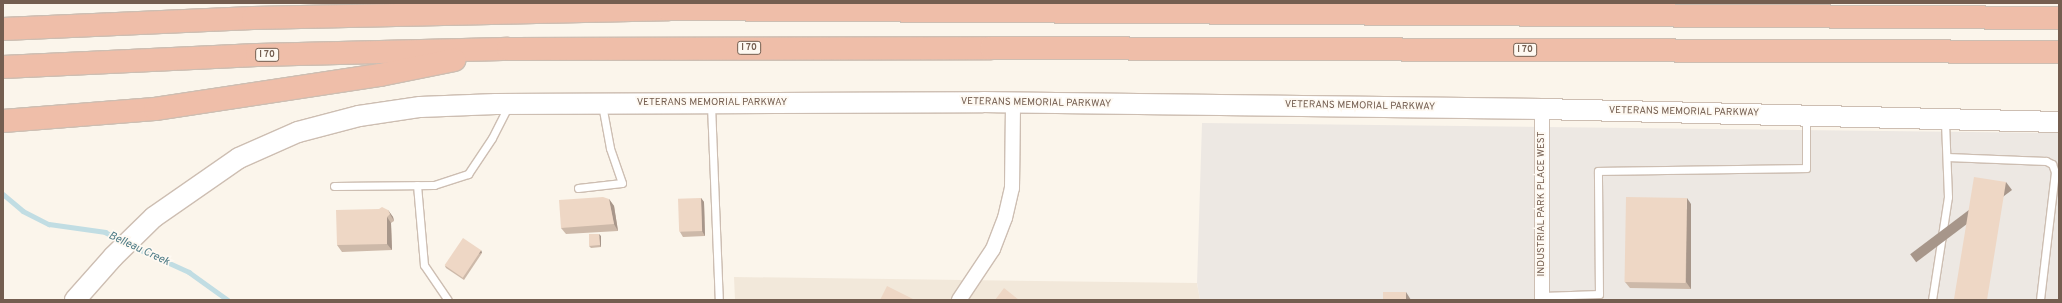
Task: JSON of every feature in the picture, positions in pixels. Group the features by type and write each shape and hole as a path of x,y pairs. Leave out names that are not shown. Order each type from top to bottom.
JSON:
{"highway":[{"path":"428,3 462,13"},
{"path":"13,28 254,18 462,13 858,10 2059,18"},
{"name":"I 70","path":"3,67 257,55 508,49 991,48 2059,52"},
{"path":"3,121 46,119 155,109 380,76 508,49"}],"street":[{"name":"VETERANS MEMORIAL PARKWAY","path":"77,297 154,217 239,158 298,132 359,116 420,107 601,103 1013,103 1542,108 2059,122"},
{"path":"959,300 993,249 1005,218 1012,188 1013,103"},
{"name":"INDUSTRIAL PARK PLACE WEST","path":"1542,108 1542,298"}],"lane":[{"path":"578,188 622,183 610,148 601,103"},
{"path":"711,103 719,300"},
{"path":"334,186 434,185 468,174 492,138 509,104"},
{"path":"1542,298 1599,294 1598,171 1806,168 1806,115"},
{"path":"1932,300 1948,197 1945,119"},
{"path":"1947,157 2046,161 2052,164 2055,172 2040,300"},
{"path":"417,185 424,266 448,300"}],"shaded area":[{"path":"1202,123 2059,133 2059,300 1200,300 1197,283"},
{"path":"734,277 1197,283 1200,300 735,300"}],"building":[{"path":"1974,177 2006,182 1987,300 1961,300 1954,299"},
{"path":"603,197 609,199 614,224 561,228 559,200"},
{"path":"1626,197 1687,198 1686,283 1625,282"},
{"path":"701,198 702,231 679,232 678,199"},
{"path":"382,207 388,210 390,214 387,217 387,244 337,245 336,210 379,209"},
{"path":"589,234 599,234 600,245 589,246"},
{"path":"463,238 481,250 463,278 445,265"},
{"path":"887,286 915,300 880,300"},
{"path":"1004,288 1019,300 995,300"},
{"path":"1383,292 1406,292 1406,300 1383,300"}],"waterway":[{"name":"Belleau Creek","path":"3,194 23,211 49,224 105,232 122,241"},
{"name":"Belleau Creek","path":"132,246 189,272 228,300"}]}
